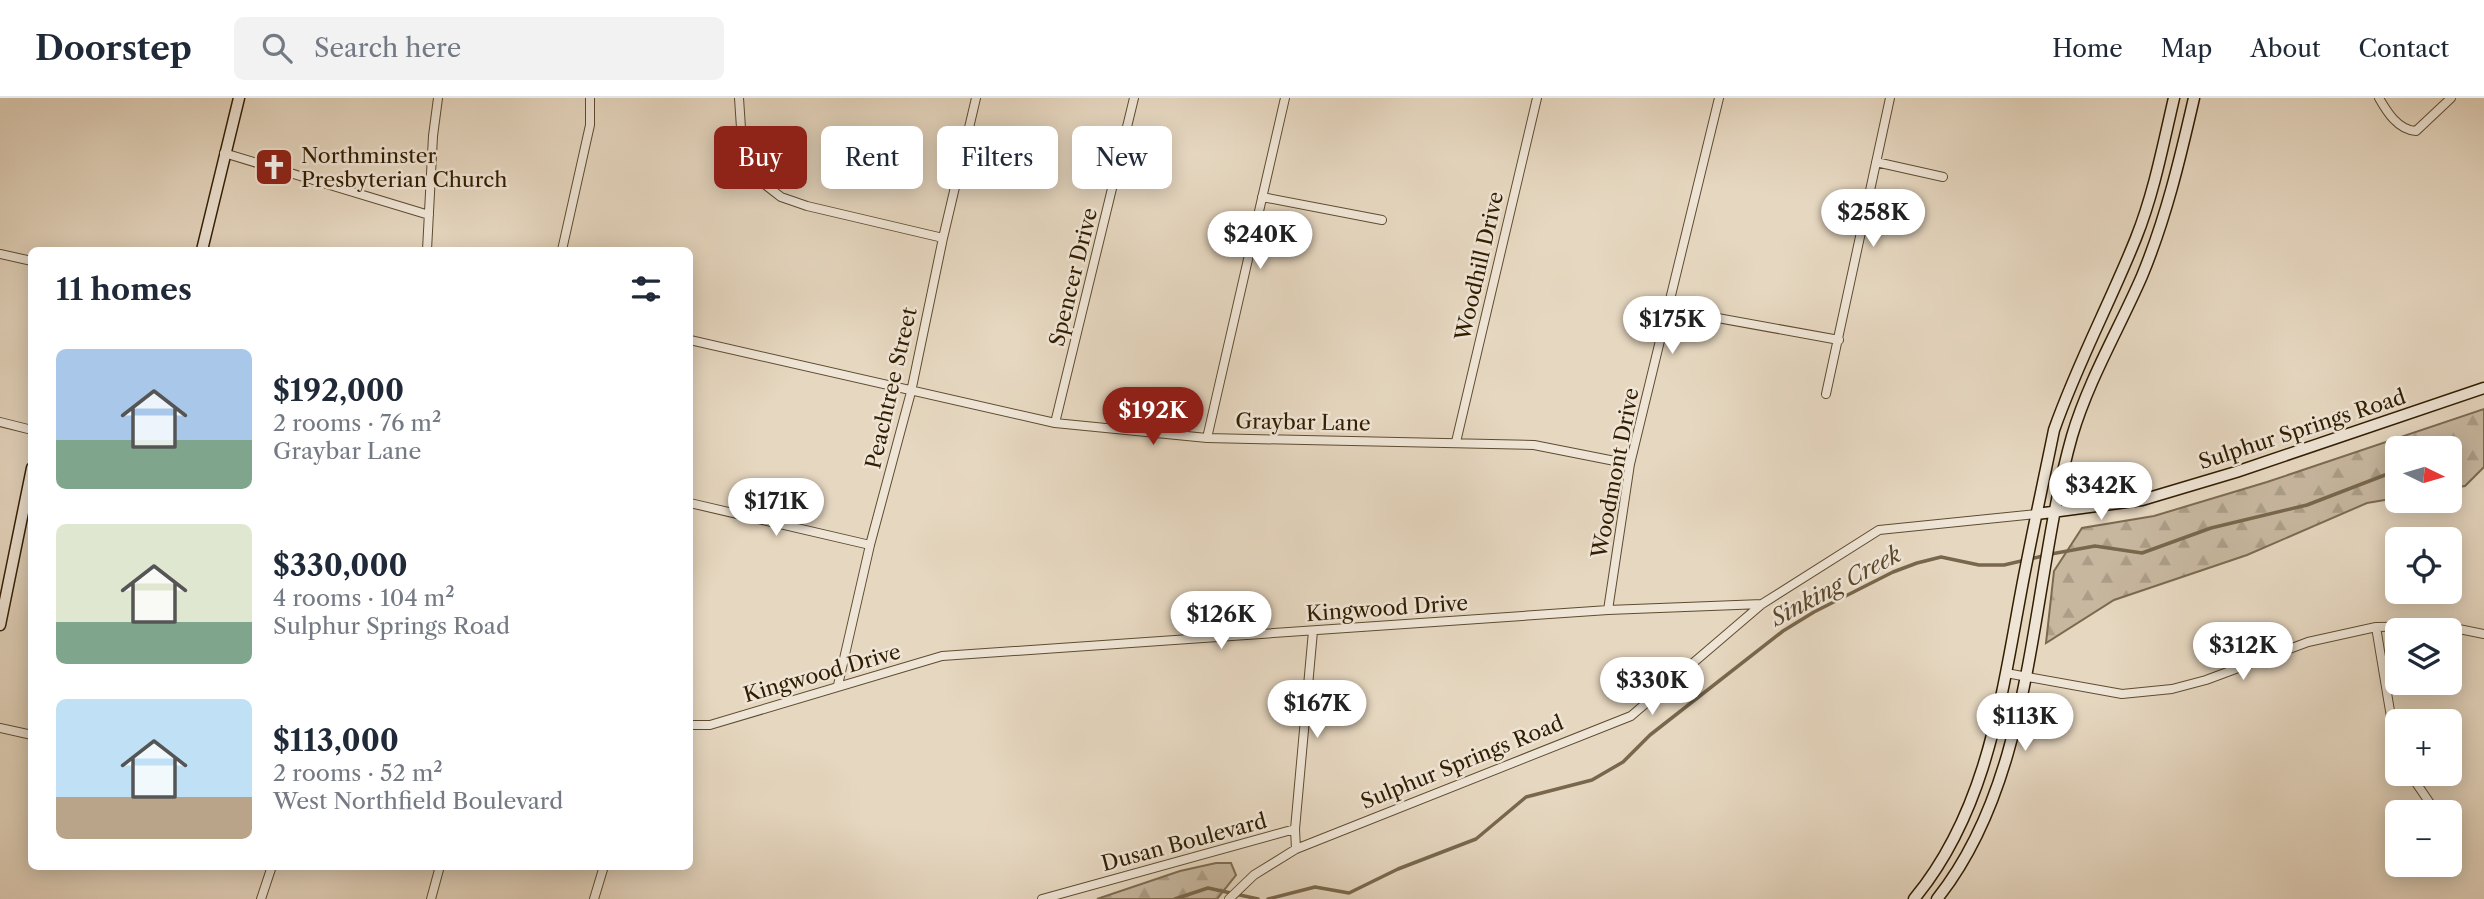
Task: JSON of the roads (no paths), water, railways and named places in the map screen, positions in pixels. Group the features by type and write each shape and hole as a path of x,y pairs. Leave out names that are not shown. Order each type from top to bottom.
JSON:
{"main road":[{"path":"203,247 239,98"},
{"path":"1914,899 1946,855 1970,806 1990,749 2054,430 2070,384 2137,236 2155,182 2174,98"},
{"path":"1937,899 1954,878 1988,815 2010,749 2055,511 2073,435 2094,376 2142,276 2169,204 2194,98"},
{"name":"Sulphur Springs Road","path":"2036,514 2122,504 2154,497 2484,388"},
{"path":"0,625 28,488"}],"street":[{"path":"427,247 433,136 438,98"},
{"path":"563,247 590,125 590,98"},
{"path":"739,98 742,143 748,164 759,180 781,197 807,206 943,238"},
{"name":"Peachtree Street","path":"838,685 870,545 911,392 976,98"},
{"name":"Spencer Drive","path":"1055,423 1134,98"},
{"path":"1207,438 1285,98"},
{"name":"Woodhill Drive","path":"1456,442 1537,98"},
{"name":"Woodmont Drive","path":"1608,610 1630,464 1719,98"},
{"path":"1826,394 1890,98"},
{"path":"2379,98 2390,116 2407,130 2416,131 2451,98"},
{"path":"225,153 429,215"},
{"path":"1876,162 1943,177"},
{"path":"1262,197 1382,220"},
{"path":"0,254 28,260"},
{"path":"1668,309 1839,340"},
{"name":"Graybar Lane","path":"693,341 1055,423 1207,438 1534,444 1630,464"},
{"path":"0,422 28,429"},
{"path":"693,504 870,545"},
{"name":"Sulphur Springs Road","path":"1229,899 1254,876 1296,849 1631,716 1762,604 1880,530 2036,514"},
{"name":"Kingwood Drive","path":"693,725 710,725 942,656 1608,610 1762,604"},
{"path":"2006,673 2122,694 2172,689 2206,680 2308,642 2376,627 2444,626 2484,634"},
{"path":"2376,627 2390,709"},
{"path":"1296,849 1295,829 1313,631"},
{"path":"0,728 28,734"},
{"name":"Dusan Boulevard","path":"1042,899 1295,829"},
{"path":"261,899 271,870"},
{"path":"431,899 439,870"},
{"path":"594,899 603,870"}],"waterway":[{"name":"Sinking Creek","path":"2051,554 2095,546 2142,553 2211,528 2307,505 2385,475"},
{"name":"Sinking Creek","path":"1268,899 1315,887 1349,893 1398,869 1476,839 1526,797 1592,780 1623,762 1650,735 1783,631 1893,572 1941,557 1979,565 2004,565 2043,556"},
{"name":"Sinking Creek","path":"1175,899 1208,888 1258,899"}],"place":[{"name":"Northminster Presbyterian Church","path":"274,167"}]}
